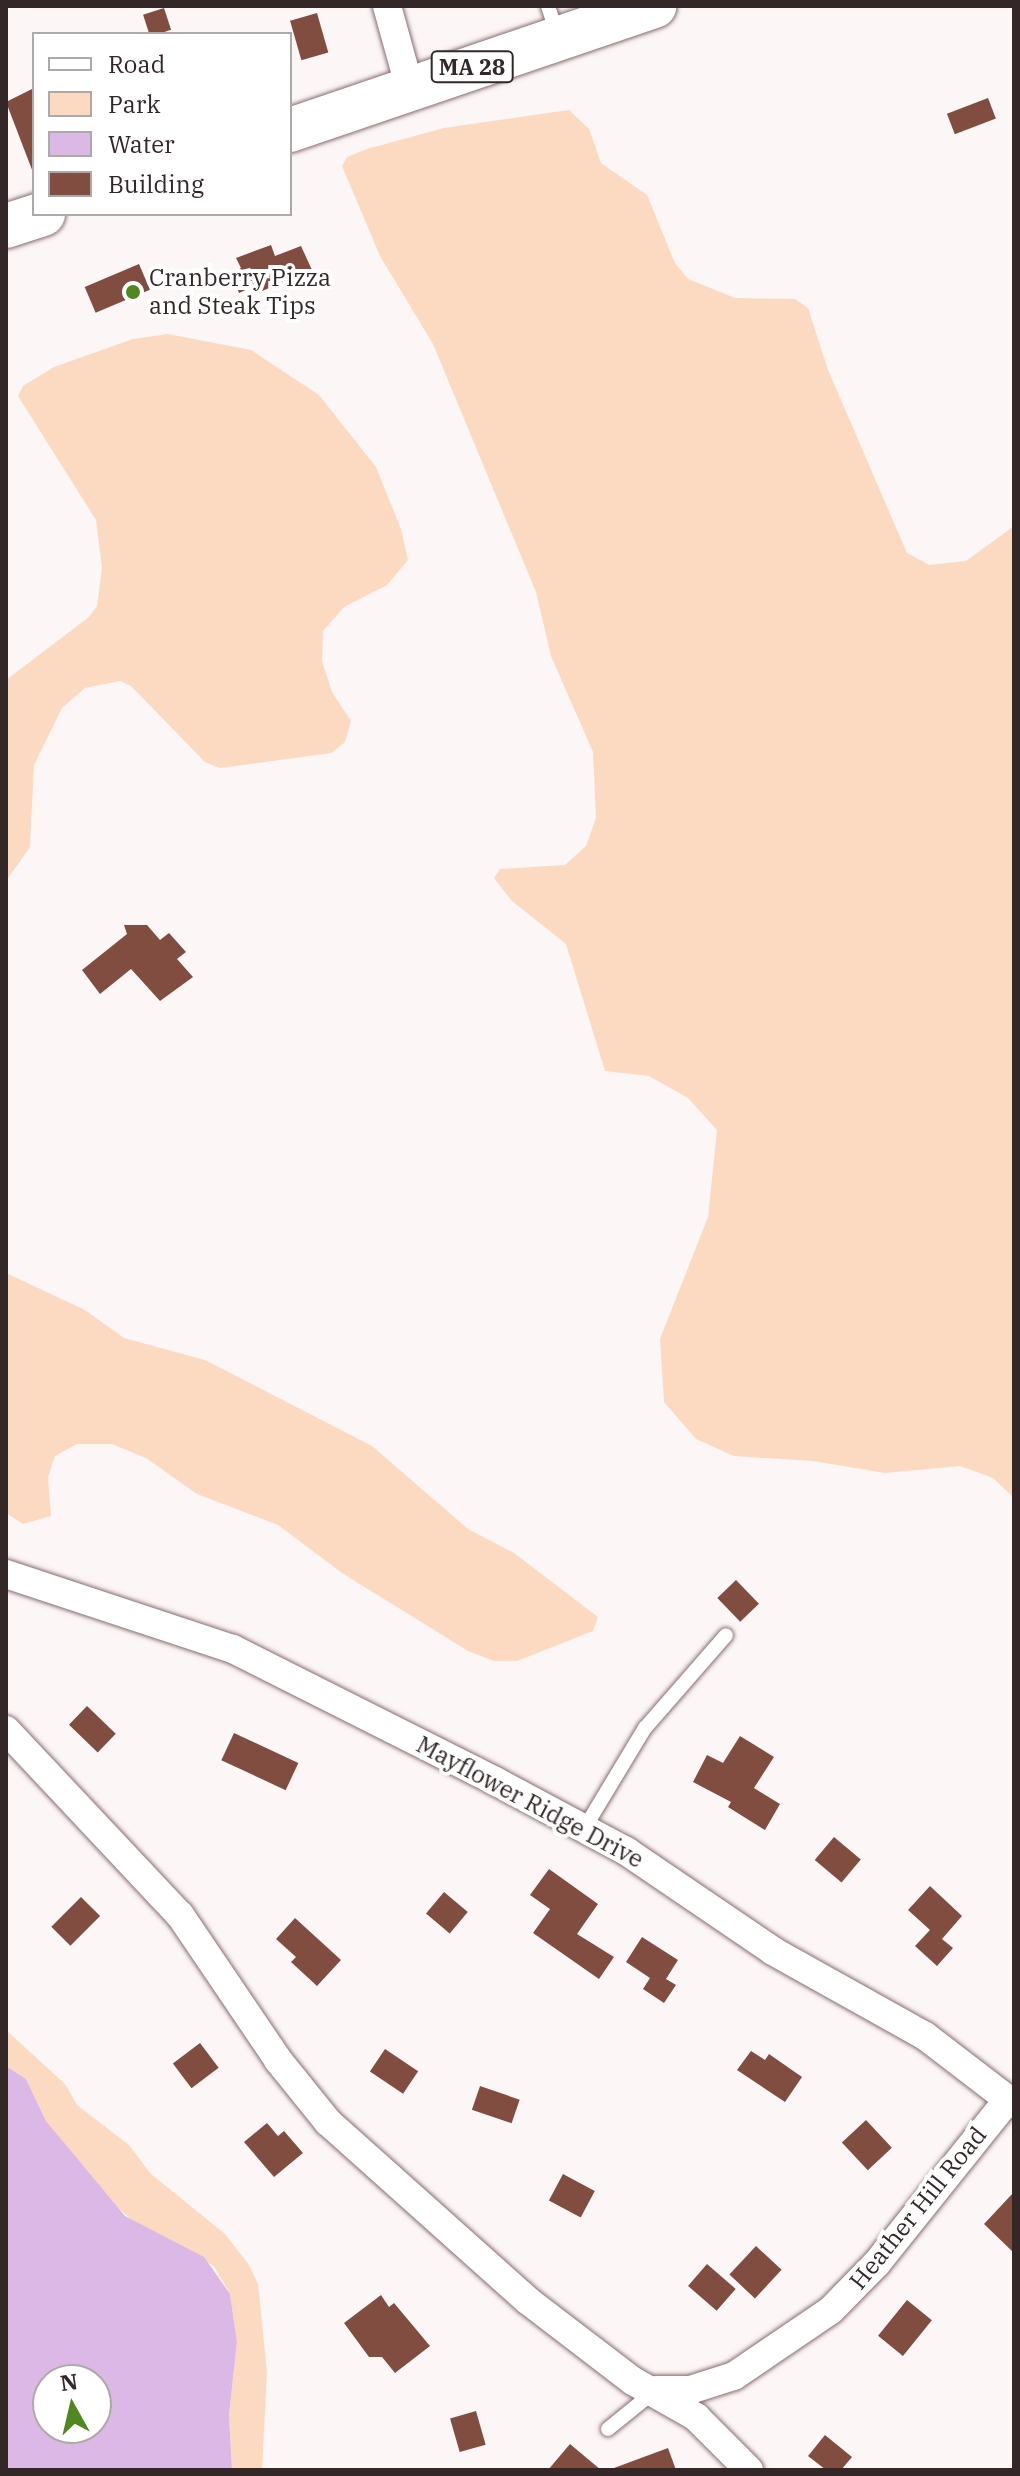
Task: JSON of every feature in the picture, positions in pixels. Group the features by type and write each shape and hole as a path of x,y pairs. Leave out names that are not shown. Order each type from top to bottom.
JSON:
{"main road":[{"name":"MA 28","path":"292,129 410,89 553,22 655,6"},
{"path":"6,226 37,216"}],"street":[{"path":"387,6 410,89"},
{"name":"Mayflower Ridge Drive","path":"6,1574 179,1627 233,1649 584,1829 651,1867 773,1951 925,2036 1010,2103"},
{"path":"6,1730 180,1915 278,2060 328,2122 527,2300 633,2381 656,2390 714,2432 749,2470"},
{"name":"Heather Hill Road","path":"656,2390 690,2390 734,2376 831,2310 877,2263 1010,2103"}],"lane":[{"path":"584,1829 645,1728 726,1635"},
{"path":"608,2429 656,2390"}],"green space":[{"path":"569,110 589,129 601,163 647,195 675,263 688,279 735,298 795,299 808,308 828,370 907,553 929,565 966,561 1014,526 1014,1498 993,1478 960,1466 885,1473 813,1461 734,1456 696,1439 664,1402 660,1339 708,1217 717,1130 688,1098 649,1076 605,1071 566,944 512,901 494,878 500,869 565,865 586,846 596,818 593,752 551,656 536,592 433,344 380,256 342,166 347,157 367,149 444,128"},
{"path":"168,334 251,350 319,395 376,467 401,529 408,560 387,585 344,607 323,631 322,661 332,692 351,721 345,742 331,753 220,768 205,762 131,686 120,681 85,688 62,708 34,765 30,847 6,881 6,680 89,617 97,606 102,568 96,520 18,396 23,386 54,367 133,339"},
{"path":"6,1273 85,1310 124,1338 205,1360 372,1446 468,1529 514,1553 598,1617 593,1631 517,1661 494,1661 468,1651 342,1573 278,1525 197,1494 146,1458 112,1444 77,1444 55,1456 48,1477 51,1516 23,1524 6,1513"},
{"path":"6,2030 65,2084 77,2105 129,2145 151,2174 225,2234 249,2265 258,2284 267,2372 262,2470 232,2470 229,2415 237,2342 230,2294 214,2266 135,2223 112,2202 46,2121 26,2079 6,2066"}],"water":[{"path":"6,2066 26,2079 46,2121 125,2216 204,2257 230,2294 237,2342 229,2415 232,2470 6,2470"}],"building":[{"path":"164,8 171,30 149,32 143,15"},
{"path":"317,13 328,52 301,60 290,21"},
{"path":"32,89 32,170 6,102"},
{"path":"988,98 996,119 955,134 947,114"},
{"path":"271,245 275,256 301,246 312,270 255,294 252,287 239,293 231,273 241,268 236,258"},
{"path":"139,264 150,290 96,313 85,287"},
{"path":"124,925 147,925 160,940 169,933 186,952 177,959 193,977 160,1001 131,969 100,994 82,970 127,934"},
{"path":"736,1580 759,1604 740,1622 717,1598"},
{"path":"87,1706 116,1734 98,1752 69,1725"},
{"path":"234,1733 298,1763 286,1790 221,1760"},
{"path":"740,1736 774,1757 754,1788 780,1804 765,1830 728,1807 731,1802 693,1782 707,1755 723,1763"},
{"path":"834,1837 861,1859 842,1882 815,1860"},
{"path":"549,1869 598,1904 577,1934 614,1957 599,1979 533,1933 550,1909 530,1895"},
{"path":"930,1886 962,1916 942,1939 953,1948 937,1966 915,1946 930,1930 908,1910"},
{"path":"444,1892 468,1912 450,1933 426,1913"},
{"path":"81,1897 100,1916 70,1946 51,1927"},
{"path":"295,1918 341,1960 317,1986 291,1962 296,1957 276,1939"},
{"path":"642,1937 678,1960 666,1979 676,1985 664,2003 643,1989 650,1978 626,1962"},
{"path":"200,2043 219,2068 192,2088 173,2063"},
{"path":"385,2049 418,2071 403,2094 370,2071"},
{"path":"751,2051 765,2060 769,2054 802,2077 785,2102 737,2070"},
{"path":"480,2086 520,2100 512,2123 472,2110"},
{"path":"866,2120 892,2148 868,2170 842,2143"},
{"path":"267,2123 278,2136 284,2131 303,2153 274,2177 244,2142"},
{"path":"563,2174 595,2191 581,2217 549,2200"},
{"path":"1014,2192 1014,2253 984,2224"},
{"path":"756,2246 782,2270 755,2298 729,2275"},
{"path":"707,2264 736,2289 717,2311 688,2286"},
{"path":"381,2295 389,2307 394,2303 430,2346 395,2373 382,2357 369,2357 344,2323"},
{"path":"907,2300 932,2320 903,2356 878,2336"},
{"path":"476,2411 486,2445 460,2452 450,2418"},
{"path":"825,2435 852,2457 841,2470 826,2470 808,2456"},
{"path":"570,2444 601,2470 548,2470"},
{"path":"668,2448 676,2470 614,2470 614,2468"}],"place":[{"name":"Cranberry Pizza and Steak Tips","path":"133,292"}]}
